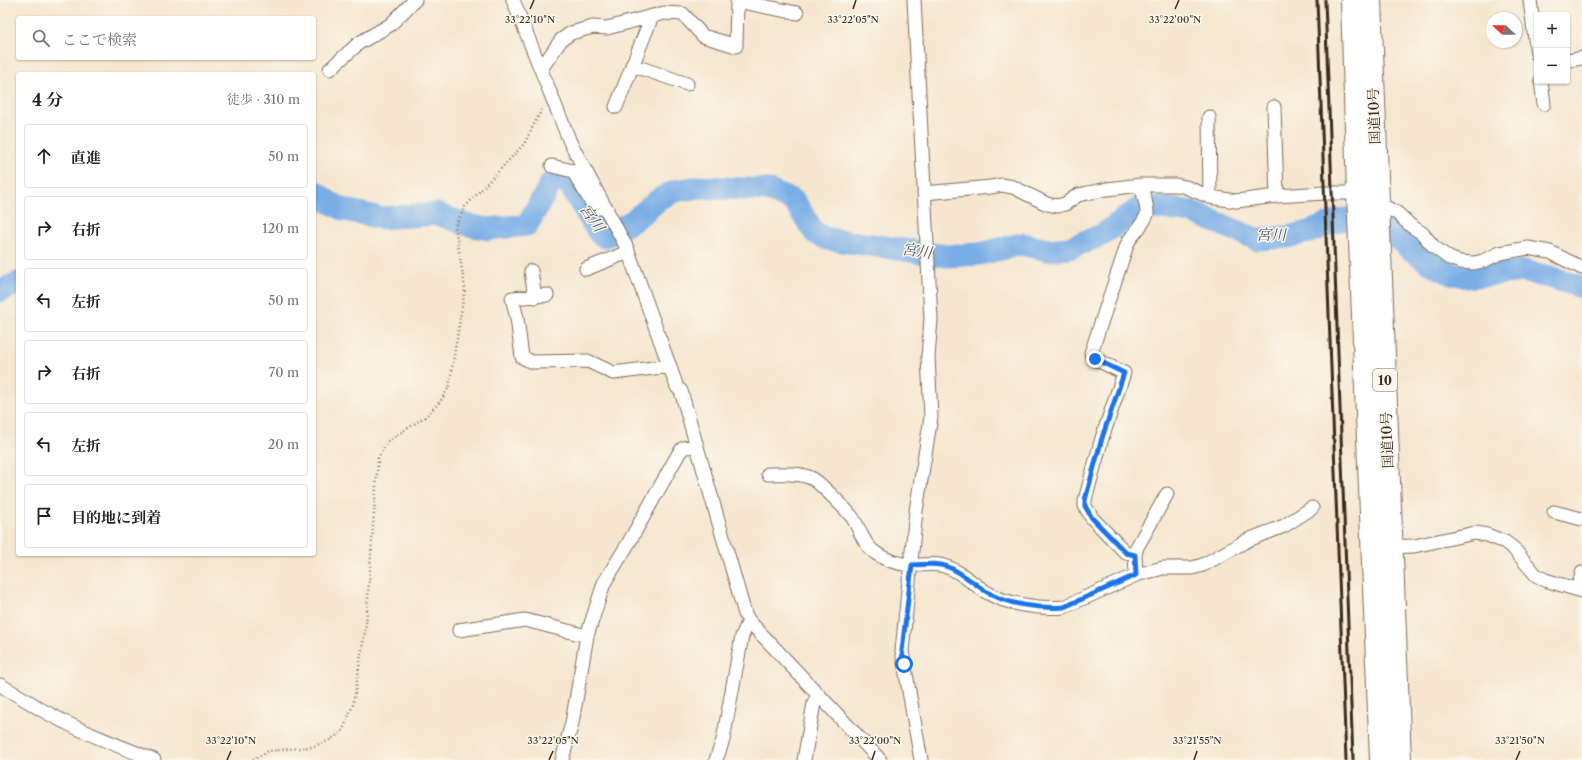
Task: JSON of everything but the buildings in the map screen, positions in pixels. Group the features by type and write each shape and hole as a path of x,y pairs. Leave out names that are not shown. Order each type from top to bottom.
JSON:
{"highway":[{"name":"国道10号","path":"1352,0 1358,194 1382,547 1400,760"},
{"name":"国道10号","path":"1370,0 1377,204 1382,547 1381,760"}],"street":[{"path":"330,69 358,43 390,25 415,0"},
{"path":"513,0 549,86 570,142 628,250 677,386 681,391 745,614 749,621 880,760"},
{"path":"914,0 931,319 928,357 930,417 916,511 912,565 902,651 920,760"},
{"path":"1530,0 1536,48"},
{"path":"541,68 561,40 571,33 593,28 607,28 664,13 683,14 703,36 736,46 737,1 797,13"},
{"path":"616,107 652,16"},
{"path":"1570,60 1582,58"},
{"path":"632,66 687,84"},
{"path":"1541,84 1544,104"},
{"path":"1274,107 1277,196"},
{"path":"1209,117 1210,196"},
{"path":"552,166 573,172 594,207 610,214"},
{"path":"924,193 991,188 1002,185 1013,187 1047,204 1057,206 1065,204 1078,195 1107,189 1141,185 1176,185 1210,196 1236,201 1324,192 1358,194 1397,213 1411,226 1422,233 1434,247 1449,258 1460,262 1474,263 1483,261 1500,253 1528,248 1550,252 1582,268"},
{"path":"1135,555 1126,553 1092,518 1085,506 1085,500 1102,438 1124,373 1095,359 1091,354 1128,242 1145,220 1147,214 1141,185"},
{"path":"586,269 628,250"},
{"path":"531,272 541,296 512,298 517,318 522,358 532,362 588,361 613,373 670,366"},
{"path":"562,760 572,723 587,636 604,583 628,544 675,459 683,448 697,445"},
{"path":"768,474 802,476 814,479 853,518 867,546 877,555 892,561 912,565 937,564 949,567 989,593 1011,603 1053,608 1064,607 1136,575 1163,568 1192,568 1203,564 1248,540 1284,526 1312,508"},
{"path":"1136,575 1135,555 1137,547 1167,494"},
{"path":"1554,512 1582,519"},
{"path":"1382,547 1419,546 1476,533 1487,535 1505,542 1513,548 1536,575 1545,580 1580,591 1582,573"},
{"path":"459,630 525,620 587,636"},
{"path":"716,760 723,740 742,636 749,621"},
{"path":"0,685 28,700 42,710 102,739 154,760"},
{"path":"804,760 814,703 818,695"}],"path":[{"path":"253,760 268,751 311,746 328,741 342,732 353,705 366,624 378,458 388,441 424,417 440,402 449,387 465,288 455,226 465,207 524,144 541,112 549,86"}],"waterway":[{"name":"宮川","path":"316,192 329,202 345,210 381,218 437,214 468,225 488,229 527,225 553,180 568,183 599,233 605,237 634,220 661,198 675,191 699,187 768,190 794,201 815,233 828,239 947,256 979,254 1022,244 1047,250 1069,248 1102,235 1138,209 1163,208 1192,212 1256,239 1287,237 1309,232 1345,219 1394,234 1406,246 1428,262 1447,272 1468,277 1523,271 1582,287"},
{"name":"宮川","path":"0,291 16,284"}],"railway":[{"path":"1317,0 1346,760"},
{"path":"1325,0 1353,760"}],"route":[{"path":"904,664 902,651 912,565 937,564 949,567 989,593 1011,603 1053,608 1064,607 1136,575 1135,555 1126,553 1092,518 1085,506 1087,488 1124,373 1095,359"}]}
